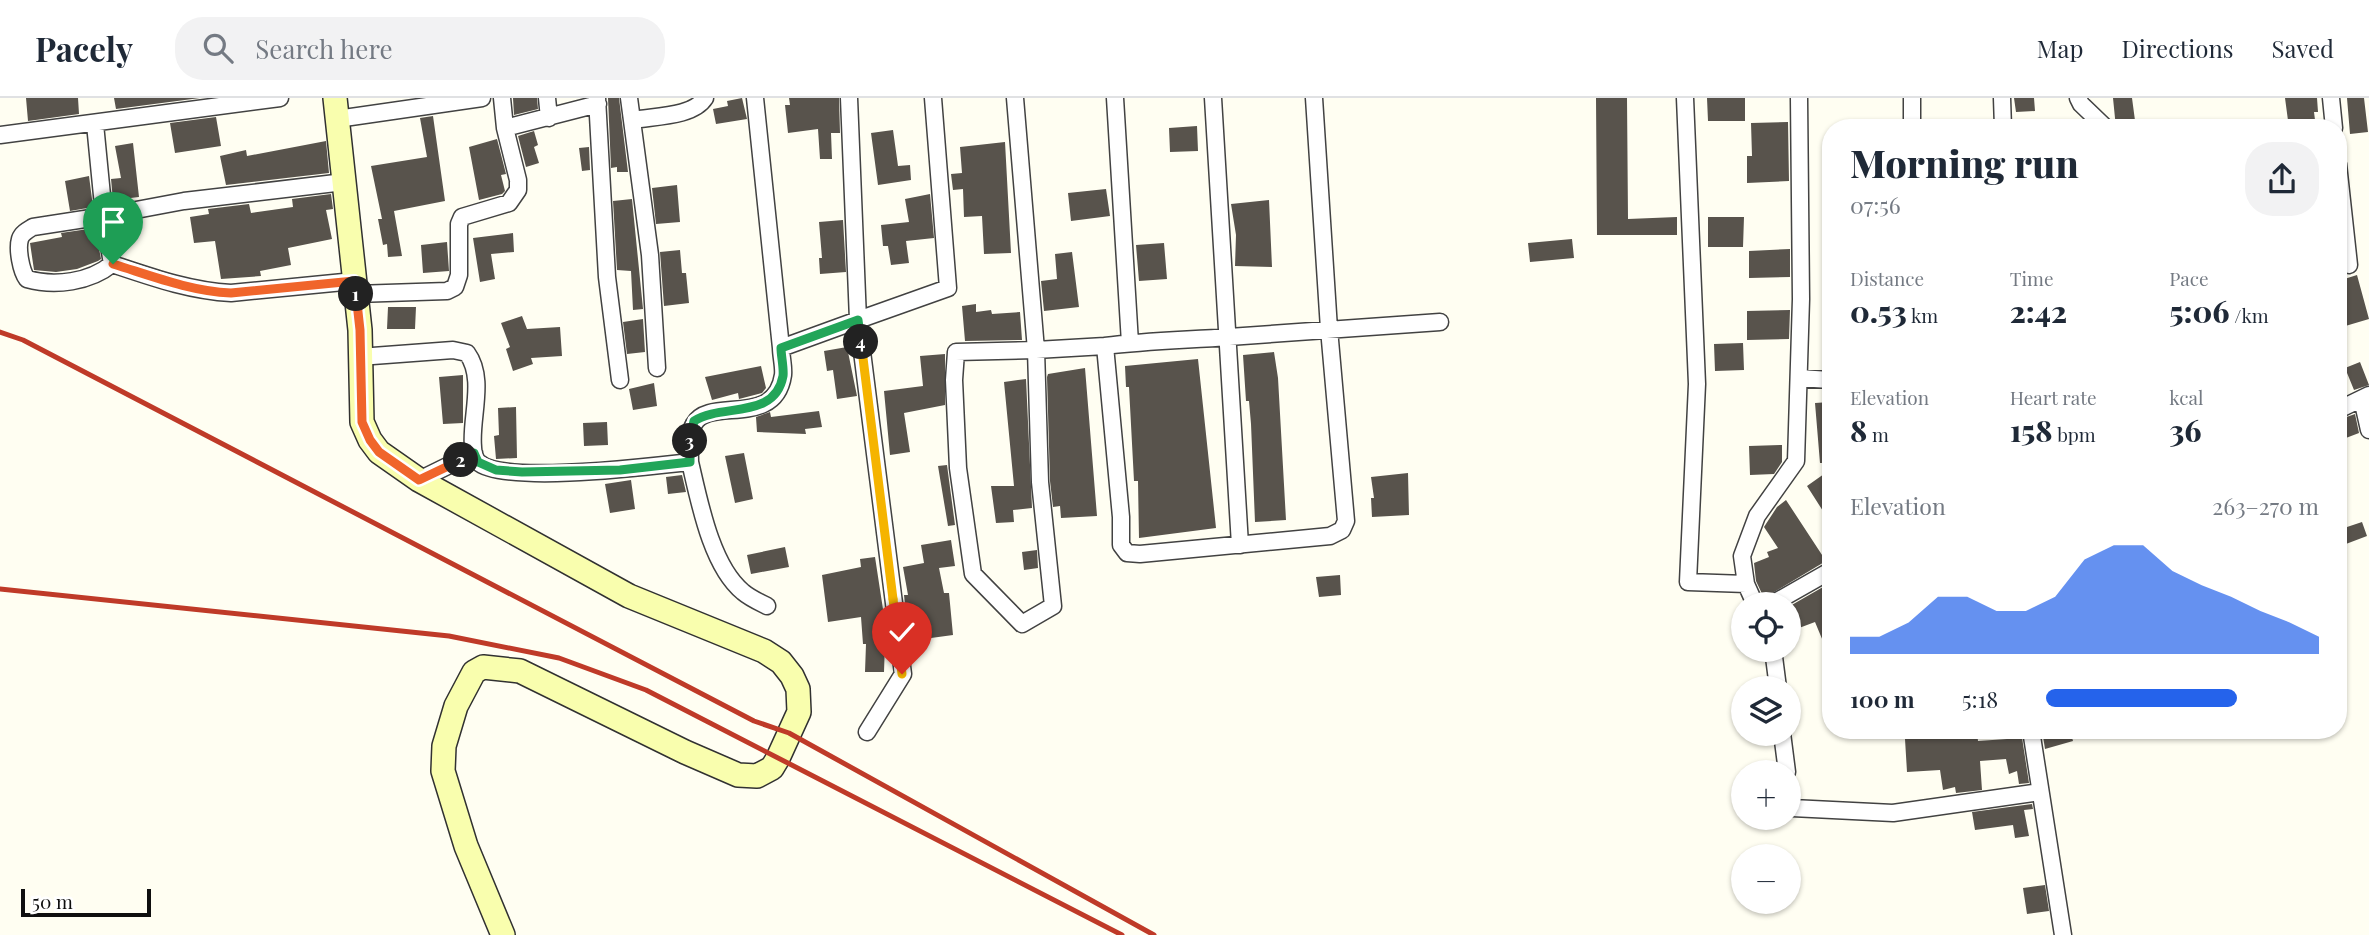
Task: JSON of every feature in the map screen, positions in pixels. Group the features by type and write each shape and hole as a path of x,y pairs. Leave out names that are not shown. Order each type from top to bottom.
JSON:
{"street":[{"path":"0,135 95,124 167,106 280,98"},
{"path":"482,98 336,109 360,330 362,422 370,440 379,452 419,480 629,596 764,651 781,662 798,689 799,712 772,768 757,776 738,775 520,671 483,667 474,672 456,706 444,746 443,771 466,846 503,935"},
{"path":"344,182 184,201 33,228 24,232 20,239 22,271 27,279 34,281 72,282 89,278 113,264 174,284 231,293 355,287 447,291 455,287 459,275 459,224 462,217 509,203 518,190 505,128 502,98"},
{"path":"547,98 549,118"},
{"path":"629,98 650,255 657,368"},
{"path":"633,120 690,110 700,106 705,98"},
{"path":"755,98 783,376 772,397 747,410 704,415 694,421 690,462 701,511 715,549 742,592 767,606"},
{"path":"849,98 858,320 902,674 867,732"},
{"path":"781,348 948,288 933,98"},
{"path":"1015,98 1036,351 1040,482 1053,606 1022,624 973,574 958,468 954,380 956,352 1036,351 1440,322"},
{"path":"1115,98 1130,343"},
{"path":"1213,98 1240,545"},
{"path":"1105,346 1121,517 1121,545 1127,553 1330,536 1342,530 1346,521 1329,329 1314,98"},
{"path":"1685,98 1697,384 1688,582 1746,584"},
{"path":"1750,592 1742,556 1756,516 1796,461 1799,378 1799,98"},
{"path":"1912,98 1912,119"},
{"path":"2002,98 2003,119"},
{"path":"2078,98 2097,119"},
{"path":"2331,98 2333,119"},
{"path":"505,128 549,118 597,101 607,277 620,380"},
{"path":"95,124 104,216 113,264"},
{"path":"2347,247 2349,265"},
{"path":"359,357 453,350 467,353 473,361 476,399 474,453 478,462 496,470 620,470 690,462"},
{"path":"1799,378 1822,379"},
{"path":"2347,406 2366,397 2369,430"},
{"path":"419,480 474,453"},
{"path":"1793,592 1822,576"},
{"path":"2032,739 2063,935"},
{"path":"1801,808 1893,813 2040,792"}],"building":[{"path":"26,98 78,98 79,114 28,121"},
{"path":"114,98 200,98 116,109"},
{"path":"513,98 537,98 538,109 514,115"},
{"path":"608,98 619,98 628,172 617,172 617,167 611,168"},
{"path":"742,98 747,119 716,124 713,109 728,106 727,101"},
{"path":"789,98 839,98 840,133 831,133 832,159 820,159 818,129 788,133 785,105 790,105"},
{"path":"1596,98 1627,98 1628,219 1677,217 1677,235 1597,235"},
{"path":"1707,98 1745,98 1745,121 1708,121"},
{"path":"2014,98 2034,98 2035,111 2016,112"},
{"path":"2113,98 2132,98 2135,119 2115,119"},
{"path":"2285,98 2317,98 2318,112 2314,112 2315,119 2288,119"},
{"path":"2347,98 2364,98 2368,132 2350,134"},
{"path":"433,116 445,201 394,211 402,256 388,257 387,244 383,245 378,219 382,219 371,166 427,157 420,118"},
{"path":"216,117 221,146 175,153 170,123"},
{"path":"1788,122 1789,181 1747,183 1747,156 1752,156 1751,123"},
{"path":"1197,126 1198,151 1170,152 1169,128"},
{"path":"893,130 898,166 910,165 911,180 878,185 871,133"},
{"path":"534,131 538,145 534,147 539,163 526,167 518,136"},
{"path":"497,139 506,174 501,175 505,191 479,200 469,147"},
{"path":"326,141 329,173 226,185 220,156 246,150 247,156"},
{"path":"1005,142 1011,253 984,254 982,216 964,217 963,189 953,190 951,174 962,173 960,147"},
{"path":"133,143 139,197 113,200 111,179 121,178 115,146"},
{"path":"589,147 590,170 582,171 579,148"},
{"path":"89,176 93,207 70,211 65,181"},
{"path":"677,185 680,222 656,224 652,188"},
{"path":"1106,189 1110,216 1071,221 1068,193"},
{"path":"331,194 333,209 326,210 332,239 288,248 291,265 260,271 261,276 221,279 215,241 194,243 190,217 209,214 208,209 249,204 251,213 293,207 292,199"},
{"path":"930,194 934,238 906,241 909,263 891,265 888,246 883,246 881,225 909,222 905,199"},
{"path":"632,199 643,309 633,310 631,271 617,270 613,201"},
{"path":"1269,200 1272,267 1235,266 1236,235 1231,204"},
{"path":"1708,217 1744,217 1743,247 1708,247"},
{"path":"843,220 846,272 820,274 819,258 822,258 819,222"},
{"path":"95,228 101,259 77,269 56,272 34,270 30,243 62,237 61,233"},
{"path":"513,233 514,252 491,254 495,279 480,282 473,238"},
{"path":"1572,239 1574,258 1530,262 1528,243"},
{"path":"447,242 449,271 423,273 421,245"},
{"path":"1164,243 1167,279 1139,281 1136,245"},
{"path":"1790,249 1790,277 1749,278 1749,251"},
{"path":"680,250 689,303 664,306 660,252"},
{"path":"1072,252 1079,307 1044,311 1041,281 1057,279 1055,254"},
{"path":"2357,275 2369,319 2347,326 2347,278"},
{"path":"976,304 976,312 1020,312 1022,340 965,341 962,306"},
{"path":"388,307 416,307 415,329 387,329"},
{"path":"1790,310 1789,339 1747,340 1747,311"},
{"path":"522,316 527,329 560,327 562,356 531,358 533,364 513,371 506,349 510,347 501,323"},
{"path":"643,319 645,352 627,354 623,322"},
{"path":"1743,343 1744,370 1715,371 1714,344"},
{"path":"847,347 857,396 837,399 833,370 827,371 824,351"},
{"path":"1274,352 1278,378 1286,520 1255,522 1251,424 1249,401 1246,401 1243,355"},
{"path":"945,354 945,405 904,413 910,452 890,455 884,391 923,386 920,356"},
{"path":"1198,359 1216,528 1139,538 1138,481 1134,481 1129,387 1126,387 1125,366"},
{"path":"2360,362 2369,385 2354,390 2347,367"},
{"path":"761,366 766,388 762,393 739,399 738,393 712,400 705,377"},
{"path":"1085,368 1097,516 1061,518 1060,506 1053,507 1050,481 1047,377 1048,374"},
{"path":"463,375 463,423 443,424 439,377"},
{"path":"1026,379 1032,508 1013,510 1014,522 996,523 991,486 1014,486 1004,382"},
{"path":"654,383 657,406 633,410 629,389"},
{"path":"1815,403 1822,403 1822,463 1820,463"},
{"path":"516,407 517,458 496,459 494,436 499,435 498,408"},
{"path":"819,411 822,427 805,429 806,434 757,432 756,417 770,412 771,417"},
{"path":"2355,414 2359,433 2347,438 2347,417"},
{"path":"607,422 608,445 584,446 583,423"},
{"path":"1782,445 1782,462 1774,474 1750,475 1749,446"},
{"path":"744,453 753,499 735,503 725,456"},
{"path":"947,465 955,525 948,526 938,466"},
{"path":"1408,473 1409,515 1372,517 1371,498 1374,498 1371,477"},
{"path":"682,475 686,492 668,494 666,477"},
{"path":"1822,475 1822,509 1807,486"},
{"path":"631,480 635,509 610,513 605,484"},
{"path":"1786,500 1822,555 1822,563 1774,592 1761,592 1756,581 1754,563 1769,557 1767,552 1778,548 1764,527 1777,507"},
{"path":"2362,522 2367,536 2347,544 2347,527"},
{"path":"951,540 955,566 939,568 944,593 949,593 953,635 909,641 904,595 908,595 903,567 924,563 921,545"},
{"path":"785,547 789,567 751,574 747,555"},
{"path":"1037,550 1038,568 1024,570 1022,552"},
{"path":"875,557 888,642 885,643 884,672 865,672 866,644 863,644 861,617 828,622 822,575 861,567 860,559"},
{"path":"1340,575 1341,595 1319,597 1316,577"},
{"path":"1822,588 1822,639 1815,622 1801,627 1801,600"},
{"path":"1905,739 2022,739 2029,783 2019,784 2017,771 2009,774 2006,759 1980,761 1982,790 1956,793 1955,787 1943,790 1940,770 1907,772"},
{"path":"2043,739 2072,739 2073,741 2045,749"},
{"path":"2032,804 2033,809 2024,810 2029,836 2015,838 2013,825 1975,830 1972,812"},
{"path":"2045,885 2049,911 2027,914 2023,888"}],"railway":[{"path":"0,332 23,340 754,721 789,733 1154,935"},
{"path":"0,589 449,636 559,658 646,690 1122,935"}],"route":[{"path":"113,264 174,284 212,292 231,293 354,281 360,330 362,422 379,452 419,480 474,453 478,462 496,470 522,472 620,470 690,462 694,421 704,415 747,410 766,402 772,397 783,376 781,348 858,320 902,674"}]}
